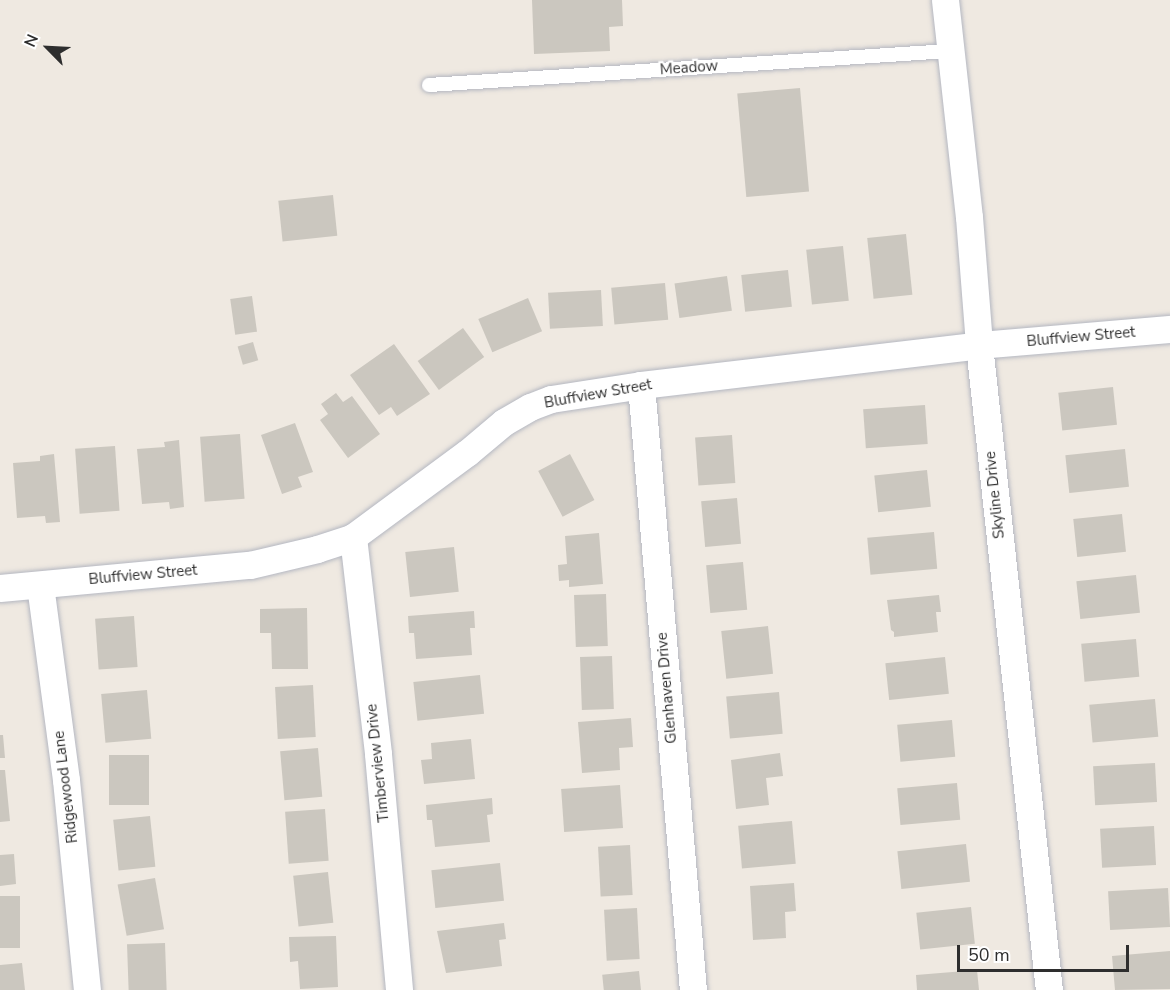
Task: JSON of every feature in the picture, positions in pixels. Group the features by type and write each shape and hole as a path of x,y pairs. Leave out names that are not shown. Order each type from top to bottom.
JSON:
{"street":[{"name":"Skyline Drive","path":"945,0 969,217 979,345 1049,990"},
{"name":"Bluffview Street","path":"0,588 250,565 289,558 353,537 504,422 530,406 552,399 641,385 979,345 1170,329"},
{"name":"Glenhaven Drive","path":"641,385 693,990"},
{"name":"Timberview Drive","path":"353,537 378,754 399,990"},
{"name":"Ridgewood Lane","path":"40,585 66,780 87,990"}],"lane":[{"name":"Meadow","path":"429,86 949,51"}],"building":[{"path":"532,0 622,0 623,26 609,27 610,51 534,54"},
{"path":"800,88 809,192 746,197 737,93"},
{"path":"333,195 337,236 283,242 278,201"},
{"path":"906,234 912,295 874,299 867,238"},
{"path":"843,246 849,301 812,305 806,250"},
{"path":"788,270 792,307 745,312 741,275"},
{"path":"727,276 732,311 679,318 675,283"},
{"path":"665,283 668,320 614,325 611,288"},
{"path":"601,290 603,326 550,329 548,293"},
{"path":"252,296 257,332 235,335 230,299"},
{"path":"528,298 542,331 492,352 478,319"},
{"path":"463,328 484,357 439,390 418,361"},
{"path":"253,342 258,360 243,365 238,346"},
{"path":"394,344 430,394 397,416 391,407 379,415 350,375"},
{"path":"1113,387 1117,425 1062,431 1058,393"},
{"path":"336,393 343,402 352,396 380,434 348,458 320,420 328,414 321,404"},
{"path":"925,405 928,444 866,448 863,409"},
{"path":"295,423 313,472 298,477 302,487 282,494 261,435"},
{"path":"240,434 245,499 205,502 200,437"},
{"path":"732,435 735,483 698,485 695,438"},
{"path":"179,440 184,507 170,509 169,502 142,504 137,449 165,447 164,442"},
{"path":"115,446 120,511 80,514 75,449"},
{"path":"1125,449 1129,487 1069,493 1065,455"},
{"path":"54,454 60,522 46,523 45,516 17,518 13,463 40,461 40,456"},
{"path":"570,454 594,500 563,517 538,471"},
{"path":"927,470 931,507 878,512 874,476"},
{"path":"737,498 741,544 705,547 701,501"},
{"path":"1122,514 1126,552 1077,557 1073,519"},
{"path":"934,532 937,569 870,575 867,538"},
{"path":"599,533 603,584 569,587 569,580 559,581 558,565 567,564 565,536"},
{"path":"454,547 459,592 410,597 405,552"},
{"path":"743,562 747,610 710,613 706,565"},
{"path":"1136,575 1140,613 1080,619 1076,581"},
{"path":"606,594 608,646 576,647 574,595"},
{"path":"939,595 941,612 936,612 938,632 894,637 887,600"},
{"path":"307,608 308,669 272,669 271,633 260,633 260,609"},
{"path":"474,611 475,628 470,628 472,655 416,659 414,633 409,633 408,616"},
{"path":"134,616 138,667 99,670 95,619"},
{"path":"768,626 773,674 726,679 721,631"},
{"path":"1136,639 1139,677 1085,682 1081,644"},
{"path":"612,656 614,709 582,710 580,657"},
{"path":"945,657 949,694 889,700 885,663"},
{"path":"480,675 484,714 417,721 413,682"},
{"path":"313,685 316,737 278,739 275,687"},
{"path":"147,690 151,739 105,743 101,694"},
{"path":"779,692 783,734 730,738 726,697"},
{"path":"1155,699 1158,737 1093,743 1089,705"},
{"path":"631,718 633,747 619,748 620,770 582,773 578,722"},
{"path":"952,720 955,757 900,762 897,725"},
{"path":"0,735 3,735 5,758 0,758"},
{"path":"471,739 475,779 424,784 421,760 432,759 431,743"},
{"path":"318,748 322,797 284,800 280,751"},
{"path":"780,753 783,776 766,778 769,805 736,809 731,760"},
{"path":"109,755 149,755 149,805 109,805"},
{"path":"1155,763 1157,802 1095,805 1093,766"},
{"path":"0,770 5,770 10,821 0,822"},
{"path":"957,783 960,820 900,825 897,788"},
{"path":"620,785 623,828 564,832 561,789"},
{"path":"492,798 493,814 487,815 490,842 435,847 432,820 427,820 426,805"},
{"path":"325,809 329,861 289,864 285,812"},
{"path":"150,816 155,867 119,871 113,820"},
{"path":"792,821 796,864 742,869 738,826"},
{"path":"1154,826 1156,865 1102,868 1100,829"},
{"path":"966,844 970,882 901,889 897,851"},
{"path":"630,845 633,895 601,897 598,847"},
{"path":"14,854 16,884 0,886 0,855"},
{"path":"500,863 504,901 435,908 431,870"},
{"path":"328,872 333,923 299,926 293,876"},
{"path":"155,878 164,929 127,936 118,885"},
{"path":"794,883 796,911 785,912 786,938 753,940 750,886"},
{"path":"1168,888 1170,927 1110,930 1108,891"},
{"path":"0,896 20,896 20,948 0,948"},
{"path":"971,907 975,944 920,950 916,913"},
{"path":"637,908 640,959 607,961 604,910"},
{"path":"504,923 506,939 499,940 502,966 446,973 437,931"},
{"path":"336,936 338,987 300,989 298,961 290,962 289,937"},
{"path":"165,943 167,990 129,990 127,944"},
{"path":"1170,951 1170,989 1115,990 1112,956"},
{"path":"22,963 25,990 0,990 0,965"},
{"path":"977,970 979,990 917,990 916,975"},
{"path":"639,971 641,990 604,990 602,975"}]}
